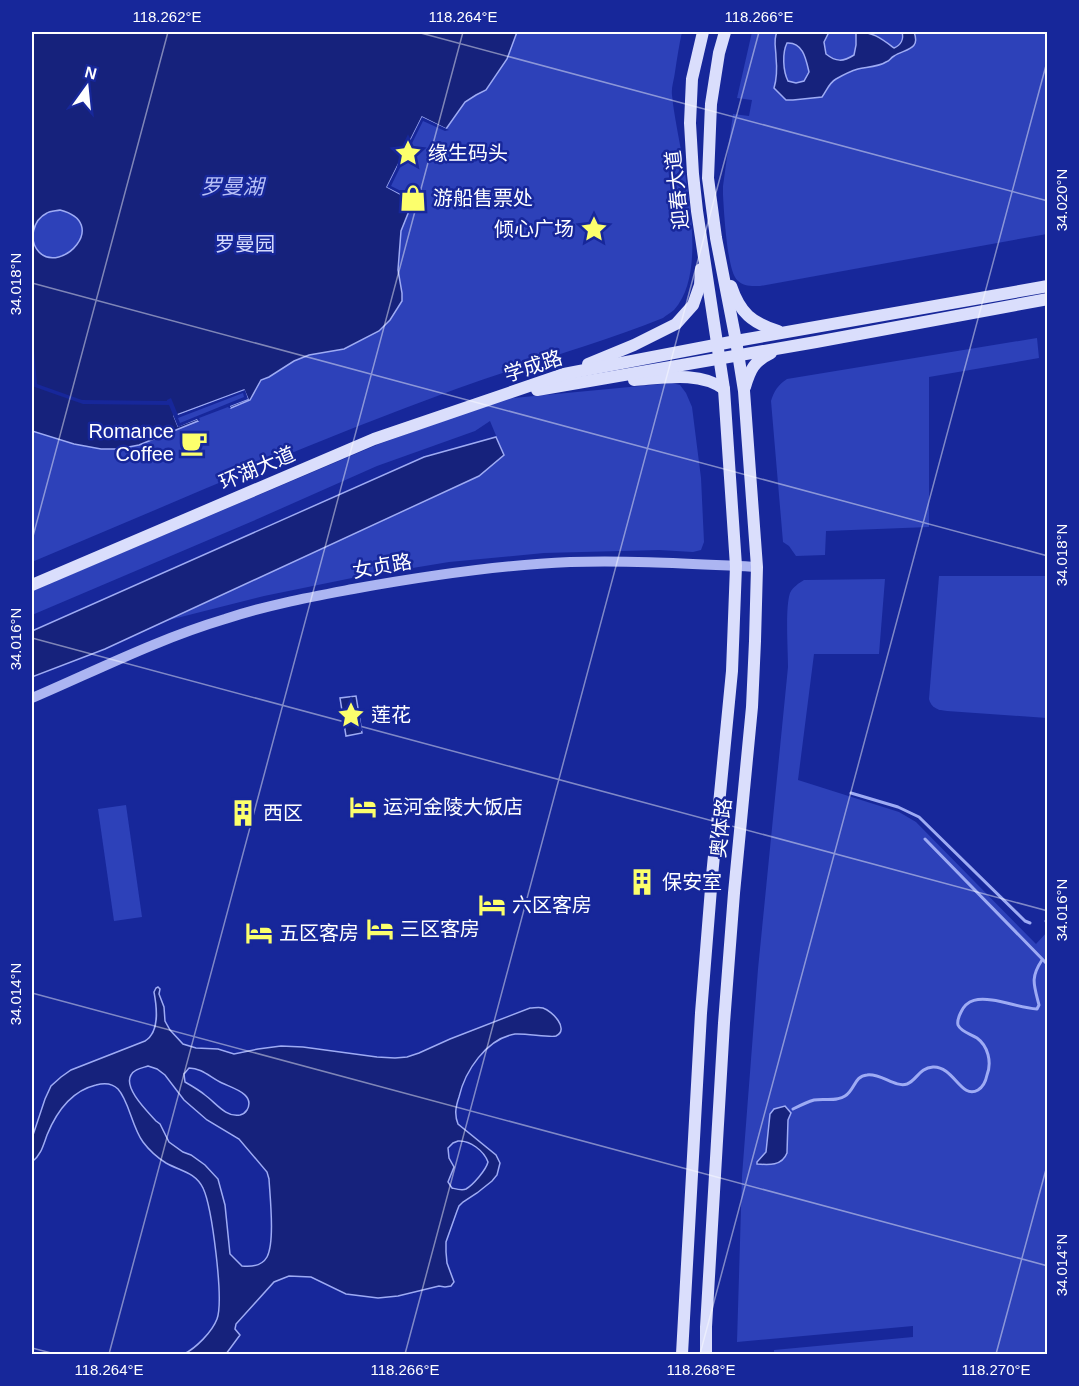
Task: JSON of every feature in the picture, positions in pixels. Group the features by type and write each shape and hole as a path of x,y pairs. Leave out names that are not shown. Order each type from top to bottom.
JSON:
{"main road":[{"name":"迎春大道","path":"703,32 692,79 690,123 693,174 701,238 718,345"},
{"name":"迎春大道","path":"725,32 719,53 711,104 708,178 716,238 736,341"},
{"path":"562,380 676,324 693,305 700,285 701,238"},
{"path":"716,238 735,300 747,316 763,327 782,333"},
{"name":"学成路","path":"501,396 736,341 1047,286"},
{"name":"学成路","path":"562,380 738,356 1047,299"},
{"name":"奥体路","path":"706,1354 724,1023 752,707 755,641 756,567 744,391 736,341"},
{"name":"奥体路","path":"682,1354 701,1019 732,671 736,566 724,389 718,345"},
{"path":"744,391 749,371 761,358 782,348"},
{"path":"562,380 675,377 708,381 724,389"},
{"name":"环湖大道","path":"32,585 374,439 501,396"}],"street":[{"name":"女贞路","path":"32,698 175,636 227,618 268,607 392,582 524,564 572,562 624,561 756,567"}],"green space":[{"name":"罗曼园","path":"32,32 682,32 672,92 690,206 691,265 686,290 674,310 663,318 403,409 243,473 32,562"},
{"path":"752,32 1047,32 1047,234 760,286 742,284 734,274 728,253 723,186 733,114 749,116 752,100 737,98"},
{"path":"1037,338 1039,358 929,377 929,527 826,531 825,555 796,556 783,542 771,401 777,388 784,381"},
{"path":"672,383 680,385 692,407 701,478 704,542 701,550 693,552 659,550 544,553 449,562 264,596 165,621 479,476 504,455 490,421 475,431 377,466 32,615 32,591 379,444 504,399"},
{"path":"939,576 1047,576 1047,718 947,711 931,705 929,699"},
{"path":"885,579 879,654 814,654 798,780 899,812 916,822 1036,944 1047,932 1047,1354 774,1354 774,1350 913,1337 913,1326 737,1342 742,1176 758,969 788,667 788,600 793,589 804,580"},
{"path":"126,805 142,917 114,921 98,809"}],"water":[{"name":"罗曼湖","path":"32,32 517,32 507,59 486,90 465,102 446,129 422,117 387,187 413,201 401,231 398,270 402,301 390,320 379,331 344,349 309,355 294,361 261,380 250,400 231,408 230,406 248,399 244,390 174,416 178,426 197,419 198,421 139,445 101,449 74,444 32,431","holes":["60,210 75,216 81,225 82,235 77,244 69,252 59,257 48,257 39,252 33,236 38,220 48,212"]},
{"path":"777,32 829,32 824,42 826,54 833,59 840,60 854,55 856,32 872,34 894,48 901,42 902,32 914,32 916,38 914,46 883,64 855,70 836,79 822,97 786,100 774,88","holes":["787,43 792,43 803,52 809,72 804,81 796,83 788,81 784,67 785,47"]},
{"path":"496,437 504,455 479,476 105,649 32,677 32,631 424,457"},
{"path":"356,696 362,733 346,736 340,698"},
{"path":"156,988 160,989 165,1021 183,1044 196,1048 218,1049 234,1054 281,1046 377,1057 407,1057 530,1008 543,1008 555,1016 560,1025 560,1033 556,1036 515,1034 495,1042 478,1058 462,1087 456,1110 458,1124 496,1155 500,1163 497,1175 492,1181 463,1202 457,1211 446,1242 447,1263 454,1282 451,1286 439,1286 398,1296 378,1298 346,1294 311,1277 289,1276 274,1282 236,1324 235,1329 240,1335 226,1354 184,1354 208,1334 215,1324 219,1309 213,1233 206,1198 200,1183 191,1175 163,1161 148,1148 139,1136 122,1094 116,1087 107,1084 87,1088 66,1104 51,1127 40,1153 32,1162 32,1138 51,1086 71,1070 150,1037 156,1019 154,992","holes":["148,1066 165,1075 184,1100 207,1120 239,1139 267,1172 271,1208 271,1241 267,1257 260,1264 242,1266 230,1254 225,1205 218,1179 205,1165 169,1142 160,1124 133,1093 129,1080 136,1070","189,1068 202,1071 242,1092 249,1104 246,1112 240,1115 230,1114 185,1082 184,1074","463,1141 472,1144 488,1162 479,1177 464,1190 452,1188 448,1182 454,1167 449,1158 448,1148 453,1143"]},
{"path":"785,1106 791,1113 788,1120 787,1153 778,1162 757,1164 766,1152 770,1114 774,1109"}],"pier":[{"path":"422,117 449,130 445,131 423,121 391,186 415,198 416,202 387,187"},
{"path":"32,327 37,384 82,400 167,401 171,398 178,415 245,390 248,399 230,406 231,408 228,407 199,418 198,421 197,419 178,427 169,405 83,404 32,386","holes":["243,393 244,397 180,423 178,418"]}],"waterway":[{"path":"851,793 898,807 919,817 1025,921 1030,923"},
{"path":"925,839 1048,965"},
{"path":"793,1109 814,1100 841,1098 863,1076 877,1076 902,1085 910,1082 924,1070 933,1067 946,1072 967,1090 972,1092 978,1090 987,1077 988,1055 981,1041 959,1027 961,1012 970,1002 983,999 1037,1009 1039,1005 1034,977 1042,960"}],"place":[{"name":"缘生码头","path":"408,153"},
{"name":"游船售票处","path":"413,198"},
{"name":"倾心广场","path":"594,229"},
{"name":"Romance Coffee","path":"194,443"},
{"name":"莲花","path":"351,715"},
{"name":"运河金陵大饭店","path":"363,807"},
{"name":"西区","path":"243,813"},
{"name":"保安室","path":"642,882"},
{"name":"六区客房","path":"492,905"},
{"name":"三区客房","path":"380,929"},
{"name":"五区客房","path":"259,933"}]}
